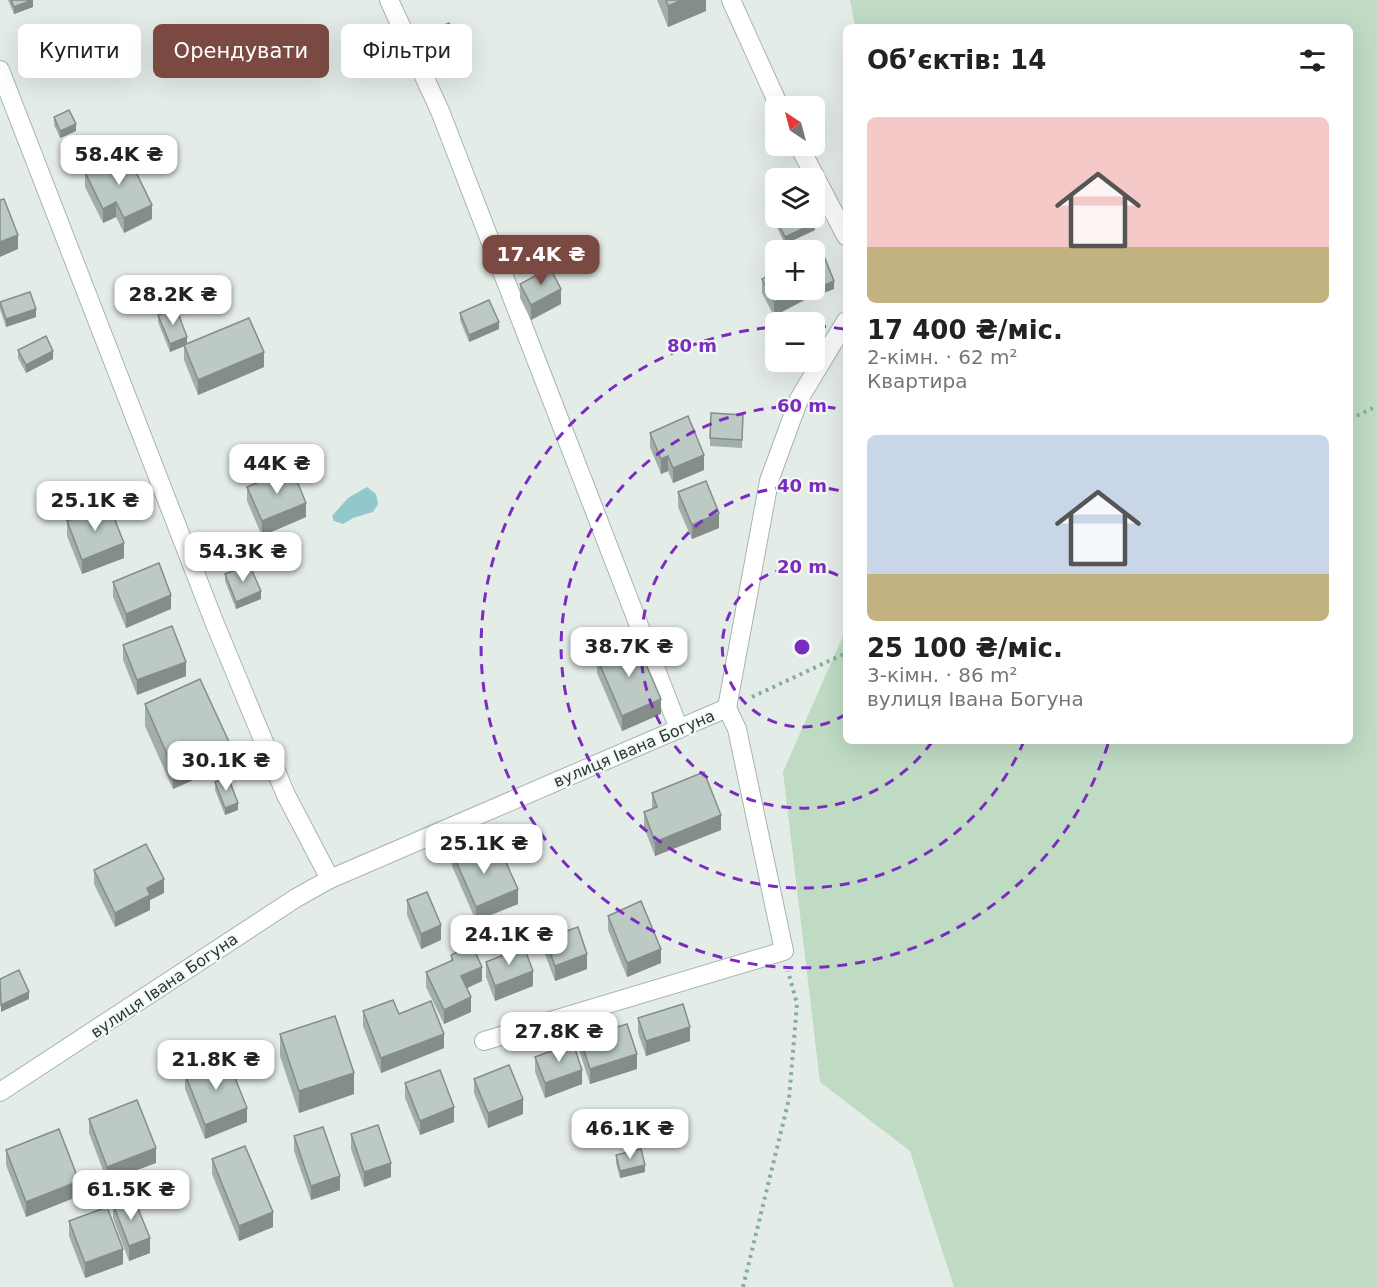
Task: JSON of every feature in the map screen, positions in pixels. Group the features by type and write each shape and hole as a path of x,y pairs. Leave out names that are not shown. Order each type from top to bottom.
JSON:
{"street":[{"path":"389,0 440,111 679,729"},
{"path":"730,0 774,96"},
{"path":"0,70 215,624 286,795 330,879"},
{"path":"804,156 843,230"},
{"name":"вулиця Івана Богуна","path":"0,1092 268,916 330,879 727,708 769,481 799,399 843,326"},
{"path":"484,1041 784,951 737,729 727,708"}],"path":[{"path":"1353,418 1377,406"},
{"path":"727,708 843,654"},
{"path":"743,1287 789,1099 797,1004 784,951"}],"green space":[{"path":"850,0 1377,0 1377,1287 954,1287 910,1151 820,1082 783,772 843,636 843,744 1353,744 1353,24 854,24"}],"water":[{"path":"367,487 376,494 378,504 373,512 353,518 343,524 334,521 332,516 348,498"}],"building":[{"path":"11,0 32,0 14,7"},
{"path":"666,0 682,0 668,6"},
{"path":"69,110 76,124 60,131 54,117"},
{"path":"126,152 152,205 124,218 116,202 103,209 85,172"},
{"path":"4,199 18,235 0,242 0,200"},
{"path":"781,228 804,228 785,237"},
{"path":"825,258 834,281 825,285"},
{"path":"550,268 561,289 531,305 520,284"},
{"path":"30,292 36,309 6,319 0,302"},
{"path":"489,300 499,322 469,335 460,313"},
{"path":"176,308 187,337 170,344 158,315"},
{"path":"249,318 264,352 198,380 184,345"},
{"path":"46,336 53,351 26,365 18,350"},
{"path":"711,413 743,415 742,440 710,438"},
{"path":"688,416 704,455 673,468 668,456 661,459 650,433"},
{"path":"292,469 306,503 262,521 247,487"},
{"path":"706,481 719,513 692,525 678,492"},
{"path":"109,505 124,543 82,560 67,521"},
{"path":"159,563 171,595 126,614 113,582"},
{"path":"249,564 261,591 236,602 225,574"},
{"path":"172,626 186,662 137,680 123,645"},
{"path":"636,641 661,699 622,716 597,658"},
{"path":"200,679 229,742 173,768 145,704"},
{"path":"704,772 721,815 655,842 644,812 657,807 652,793"},
{"path":"228,777 238,803 225,808 215,782"},
{"path":"476,841 482,856 486,854 489,862 503,856 518,889 476,907 452,852"},
{"path":"146,844 164,879 147,888 150,895 115,913 94,870"},
{"path":"427,892 441,925 421,934 407,900"},
{"path":"641,901 661,949 627,963 608,916"},
{"path":"578,927 587,954 555,966 545,939"},
{"path":"472,945 482,967 461,976 471,997 444,1010 426,972 453,960 451,955"},
{"path":"524,947 533,971 495,986 486,962"},
{"path":"19,970 29,992 1,1005 0,979"},
{"path":"393,1000 399,1014 431,1001 444,1034 381,1058 363,1011"},
{"path":"683,1004 690,1027 646,1041 638,1018"},
{"path":"335,1016 354,1073 299,1091 280,1034"},
{"path":"627,1024 637,1054 590,1069 580,1039"},
{"path":"573,1043 582,1070 545,1083 535,1057"},
{"path":"227,1058 247,1108 205,1125 185,1074"},
{"path":"509,1065 523,1099 488,1113 474,1079"},
{"path":"440,1070 454,1107 420,1121 405,1083"},
{"path":"137,1100 156,1148 107,1167 89,1119"},
{"path":"378,1125 391,1163 364,1172 351,1134"},
{"path":"323,1127 340,1176 311,1186 294,1136"},
{"path":"59,1129 79,1181 26,1202 6,1150"},
{"path":"245,1146 273,1212 239,1226 212,1159"},
{"path":"641,1149 645,1165 620,1171 616,1155"},
{"path":"133,1196 150,1238 129,1246 113,1204"},
{"path":"107,1207 123,1249 85,1263 69,1221"}]}
